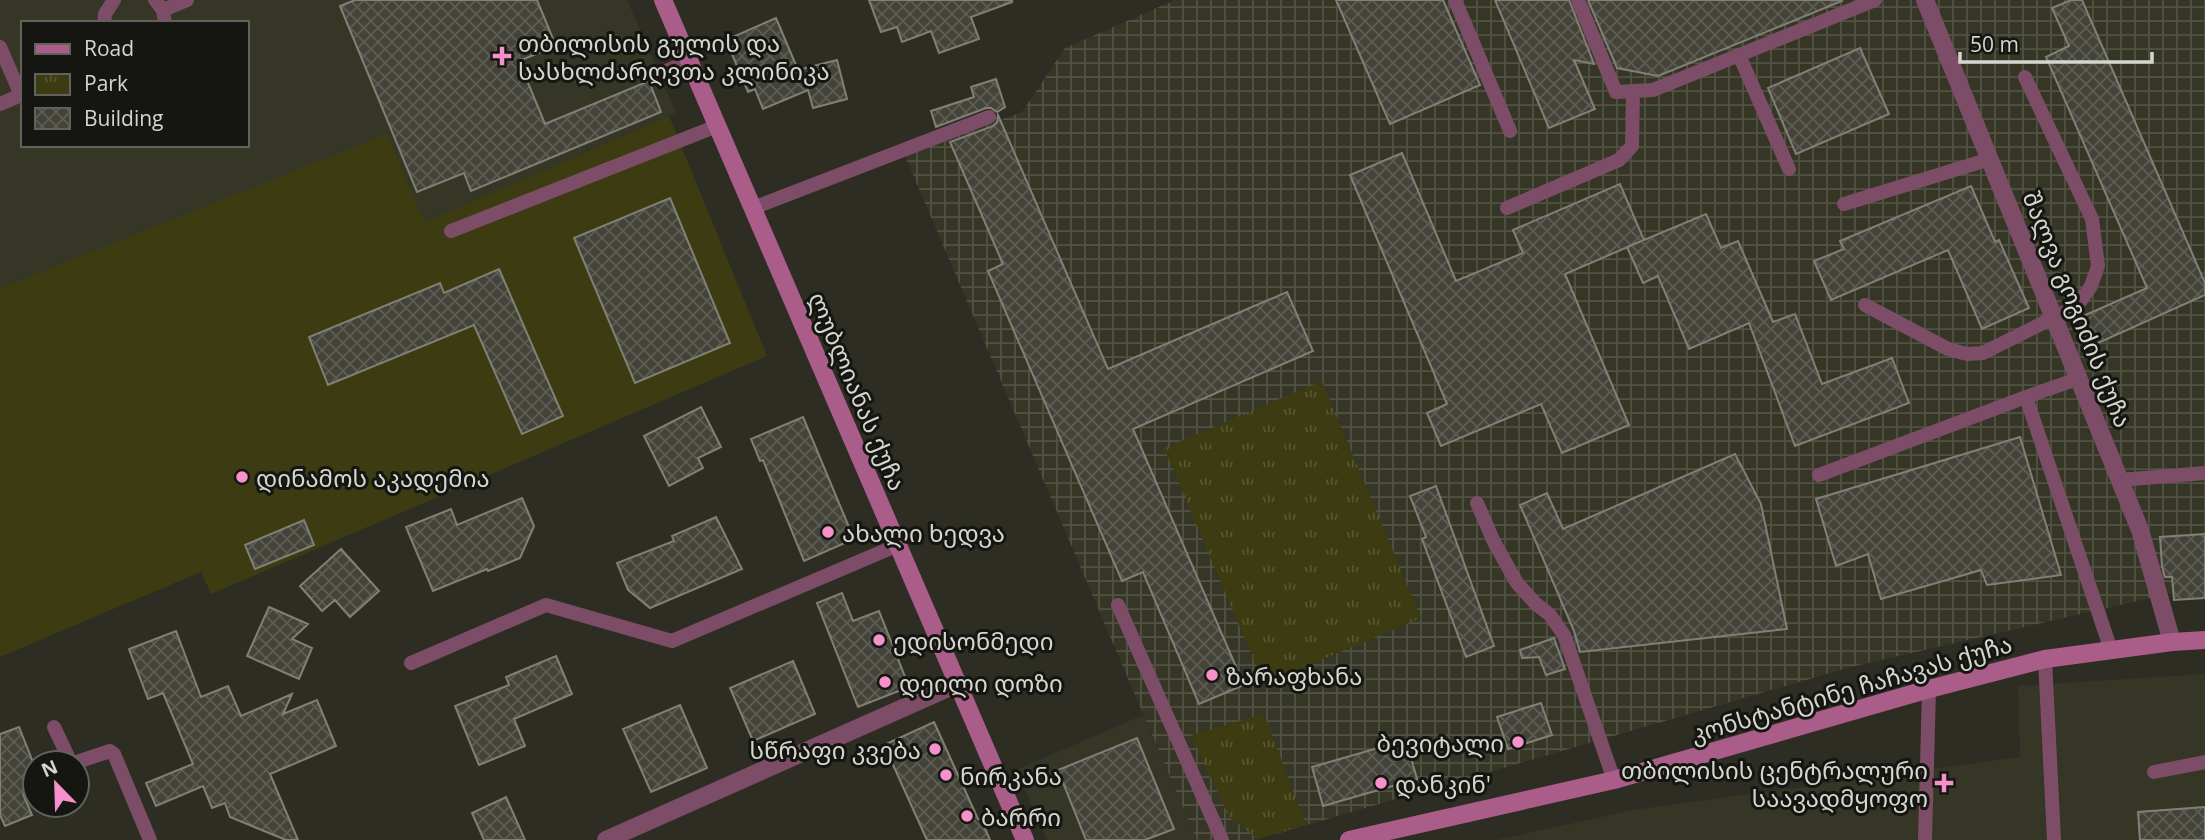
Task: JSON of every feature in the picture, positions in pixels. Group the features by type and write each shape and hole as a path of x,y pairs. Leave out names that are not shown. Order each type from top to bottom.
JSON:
{"street":[{"name":"ლუბლიანას ქუჩა","path":"663,0 1025,840"},
{"name":"შალვა გოგიძის ქუჩა","path":"1925,0 2140,530 2172,642"},
{"name":"კონსტანტინე ჩაჩავას ქუჩა","path":"1349,840 1614,780 1929,689 2045,659 2205,640"},
{"path":"606,840 957,684"}],"lane":[{"path":"104,21 105,14 114,0"},
{"path":"161,11 187,0"},
{"path":"1455,0 1510,131"},
{"path":"1578,0 1616,92 1653,90 1875,0"},
{"path":"0,47 18,74 21,95 0,104"},
{"path":"1739,55 1788,169"},
{"path":"660,74 689,61"},
{"path":"1865,305 1948,349 1967,354 1983,353 2077,306 2091,286 2098,266 2092,219 2025,77"},
{"path":"1507,208 1619,160 1632,146 1633,91"},
{"path":"753,208 989,117"},
{"path":"451,231 717,126"},
{"path":"1844,204 1990,159"},
{"path":"1819,475 2080,378"},
{"path":"2026,397 2111,650"},
{"path":"2120,480 2205,473"},
{"path":"1477,503 1494,542 1517,583 1550,615 1564,635 1614,780"},
{"path":"411,663 546,605 672,641 898,545"},
{"path":"1118,605 1222,840"},
{"path":"2045,659 2054,840"},
{"path":"1925,840 1929,689"},
{"path":"54,727 65,749"},
{"path":"91,756 110,751 114,754 150,840"},
{"path":"2154,772 2205,762"}],"shaded area":[{"path":"0,0 627,0 676,112 425,222 387,135 0,288"},
{"path":"1175,0 2205,0 2205,593 2168,594 1851,667 1255,840 1197,840 905,156 1022,112 1065,48"},
{"path":"2205,674 2205,840 1496,840 1633,810 2020,757 2018,686"},
{"path":"1143,715 1197,840 1047,840 1016,770"}],"green space":[{"name":"დინამოს აკადემია","path":"669,116 767,356 211,594 201,572 0,657 0,288 387,134 425,222"},
{"path":"1322,381 1421,618 1264,684 1164,448"},
{"path":"1264,714 1306,825 1258,839 1229,817 1191,735"}],"building":[{"name":"თბილისის გულის და სასხლძარღვთა კლინიკა","path":"355,0 537,0 556,46 519,61 545,124 649,81 661,112 471,191 464,173 417,192 340,6"},
{"path":"869,0 1012,2 971,17 979,39 939,53 931,31 902,42 897,27 881,32"},
{"path":"1336,0 1443,0 1480,85 1390,124"},
{"path":"1495,0 1569,0 1594,64 1574,60 1595,109 1549,128"},
{"path":"1588,0 1842,1 1658,76 1617,68"},
{"path":"2071,0 2082,0 2205,283 2205,295 2087,348 2074,320 2147,288 2046,57 2069,46 2052,8"},
{"path":"776,18 798,70 837,60 847,99 813,108 808,90 763,109 755,89 748,92 726,40"},
{"path":"1860,48 1889,114 1796,154 1768,88"},
{"path":"996,79 1005,107 997,112 986,108 936,127 931,111 974,97 971,87"},
{"path":"998,115 1108,369 1287,292 1313,351 1133,429 1244,685 1199,704 1143,572 1122,581 988,271 1003,264 950,142 993,126"},
{"path":"1402,153 1456,281 1523,253 1513,230 1620,184 1644,240 1565,274 1629,425 1562,453 1541,404 1441,446 1427,413 1447,404 1350,175"},
{"path":"1971,186 1995,242 1999,240 2029,308 1982,329 1948,250 1831,300 1814,261 1844,249 1840,241"},
{"path":"670,198 730,343 635,383 574,238"},
{"path":"1706,214 1721,248 1738,241 1773,322 1795,314 1822,384 1892,358 1909,403 1795,446 1749,323 1689,349 1658,276 1643,283 1627,247"},
{"path":"499,269 563,416 522,434 474,325 328,385 309,337 440,283 444,293"},
{"path":"701,407 721,447 698,458 703,468 669,486 644,436"},
{"path":"803,417 854,539 804,561 763,460 760,461 751,439"},
{"path":"2020,437 2061,575 1987,585 1981,570 1881,599 1868,554 1836,566 1816,499"},
{"path":"1735,454 1761,504 1787,629 1580,652 1574,631 1520,505 1547,493 1563,529"},
{"path":"1436,486 1494,646 1466,657 1422,539 1426,537 1410,496"},
{"path":"522,498 534,526 520,558 433,591 406,527 451,509 457,525"},
{"path":"716,517 742,569 650,608 628,590 617,563 674,541 672,536"},
{"path":"304,520 314,545 255,569 245,545"},
{"path":"2205,534 2205,598 2174,600 2172,577 2165,577 2162,566 2160,537"},
{"path":"341,549 379,591 350,617 335,600 322,611 300,586"},
{"path":"842,593 853,621 879,611 909,687 858,707 817,603"},
{"path":"269,607 308,624 292,639 312,648 299,679 247,656"},
{"path":"176,631 201,697 228,686 241,716 292,694 283,714 317,700 336,746 270,774 298,840 286,840 230,817 225,803 212,808 203,786 156,806 146,783 193,764 163,693 148,699 129,649"},
{"path":"1554,638 1565,669 1546,675 1539,657 1522,658 1520,650"},
{"path":"556,656 572,694 514,719 525,746 479,765 455,706 509,685 506,677"},
{"path":"793,661 815,714 753,741 730,688"},
{"path":"1541,703 1552,735 1508,749 1497,717"},
{"path":"680,705 707,768 651,792 623,729"},
{"path":"934,722 990,840 927,840 884,745"},
{"path":"19,727 28,749 21,749 22,819 5,826 0,815 0,734"},
{"path":"1137,738 1174,829 1145,840 1086,840 1058,770"},
{"path":"1406,740 1417,779 1323,806 1312,767"},
{"path":"506,797 525,840 484,840 472,813"},
{"path":"2205,807 2205,840 2140,840 2138,812"}],"place":[{"name":"თბილისის გულის და სასხლძარღვთა კლინიკა","path":"502,56"},
{"name":"დინამოს აკადემია","path":"242,477"},
{"name":"ახალი ხედვა","path":"828,532"},
{"name":"ედისონმედი","path":"879,640"},
{"name":"ზარაფხანა","path":"1212,675"},
{"name":"დეილი დოზი","path":"885,682"},
{"name":"ბევიტალი","path":"1518,742"},
{"name":"სწრაფი კვება","path":"935,749"},
{"name":"ნირკანა","path":"946,775"},
{"name":"დანკინ'","path":"1381,783"},
{"name":"თბილისის ცენტრალური საავადმყოფო","path":"1944,783"},
{"name":"ბარრი","path":"967,816"}]}
